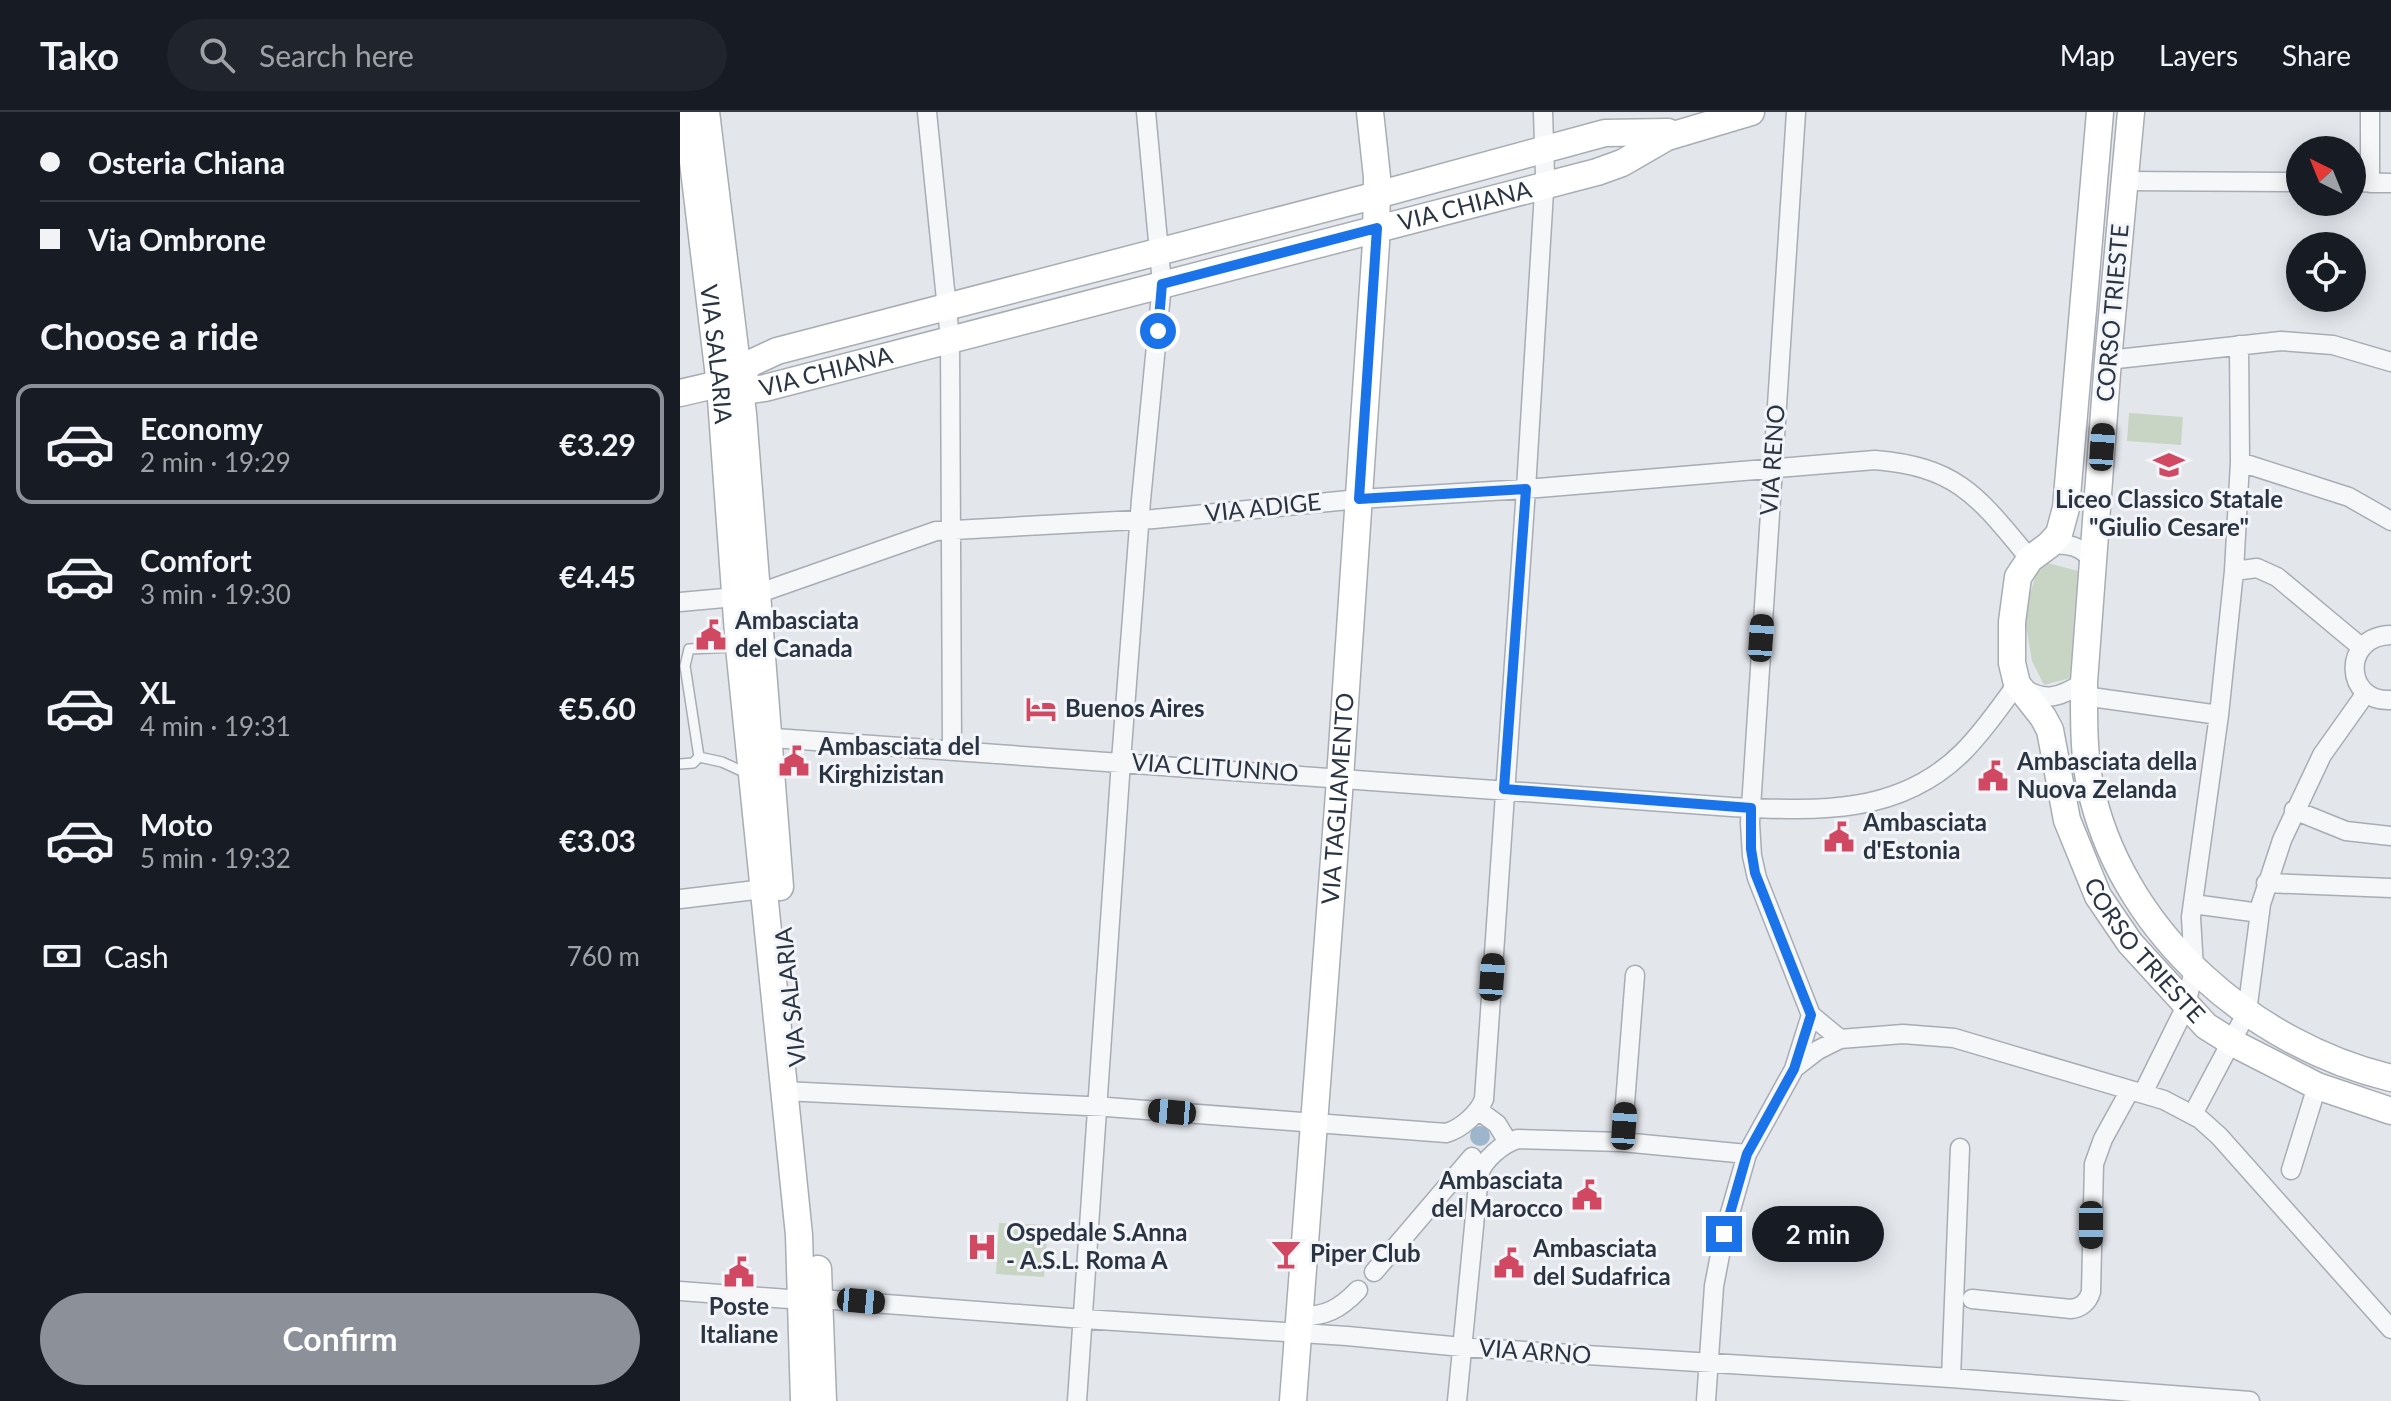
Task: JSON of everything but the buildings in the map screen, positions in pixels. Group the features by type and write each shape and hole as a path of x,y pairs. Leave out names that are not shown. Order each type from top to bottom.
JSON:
{"street":[{"name":"VIA SALARIA","path":"687,112 730,382 745,595 823,1401"},
{"name":"VIA SALARIA","path":"706,112 733,335 730,382"},
{"path":"927,112 950,339 952,749"},
{"path":"1077,1401 1121,761 1162,284 1146,112"},
{"name":"VIA TAGLIAMENTO","path":"1293,1401 1377,228 1370,112"},
{"path":"792,1092 1099,1107 1450,1132 1480,1108 1526,489 1545,150 1543,112"},
{"name":"VIA CHIANA","path":"783,363 950,339 1597,172 1628,160 1658,140 1751,112"},
{"name":"VIA RENO","path":"1796,112 1751,808 1751,849 1755,873 1811,1015"},
{"name":"CORSO TRIESTE","path":"2100,112 2067,500 2059,534 2018,577 2011,652 2017,684 2050,730 2067,820 2098,896 2130,943 2206,1026 2317,1086 2391,1111"},
{"name":"CORSO TRIESTE","path":"2131,112 2108,360 2084,689 2084,735 2089,781 2109,846 2125,880 2146,914 2194,969 2247,1012 2285,1035 2391,1078"},
{"path":"2366,143 2370,112"},
{"name":"VIA CHIANA","path":"730,382 751,390 783,363 947,306 1617,132 1687,130"},
{"path":"1617,132 1630,145 1628,160"},
{"path":"2124,181 2286,182"},
{"path":"2366,182 2391,183"},
{"path":"733,335 783,363"},
{"path":"2108,360 2281,341 2346,348 2391,362"},
{"path":"1972,1299 2071,1309 2088,1300 2091,1288 2094,1164 2103,1139 2137,1091 2186,1006 2194,969 2193,904 2219,715 2234,571 2240,462 2239,345"},
{"path":"680,393 730,382"},
{"name":"VIA ADIGE","path":"680,602 745,595 936,531 1140,520 1359,499 1526,489 1875,460 1926,469 1957,483 2039,552"},
{"path":"2240,462 2349,497 2391,521"},
{"path":"2039,552 2073,545 2089,554 2094,562"},
{"path":"2234,571 2257,568 2277,577 2361,647"},
{"name":"VIA SALARIA","path":"745,595 739,647 759,737 751,776 772,889"},
{"path":"2391,635 2379,635 2361,647 2354,667 2360,686 2366,693 2391,700"},
{"path":"2017,684 2031,694 2047,697 2084,689 2219,715"},
{"name":"VIA CLITUNNO","path":"759,737 1751,808 1835,809 1893,796 1928,779 1962,753 2017,684"},
{"path":"2193,1114 2247,1012 2266,883 2294,810 2325,750 2366,693"},
{"path":"2294,810 2346,831 2391,836"},
{"path":"2266,883 2391,888"},
{"path":"680,899 772,889"},
{"path":"2193,904 2260,913"},
{"path":"1622,1142 1635,975"},
{"path":"1706,1401 1718,1263 1747,1154 1794,1069 1811,1015 1840,1039"},
{"path":"1794,1069 1823,1046 1840,1039 1903,1034 1954,1038 2137,1091 2193,1114 2219,1136 2389,1327"},
{"path":"2291,1170 2317,1086"},
{"path":"1480,1108 1513,1140"},
{"path":"1450,1132 1479,1164"},
{"path":"1374,1272 1479,1164 1513,1140 1622,1142 1747,1154"},
{"path":"1951,1378 1960,1148"},
{"path":"1457,1401 1479,1164"},
{"path":"1298,1324 1333,1312 1358,1290"},
{"name":"VIA ARNO","path":"680,1291 1084,1319 1298,1324 1462,1347 1951,1378 2250,1401"},
{"name":"VIA SALARIA","path":"804,1401 811,1299"}],"lane":[{"path":"699,757 682,666 689,649 739,647"},
{"path":"680,764 693,763 699,757"},
{"path":"699,757 722,762 751,776"}],"green space":[{"path":"2129,413 2183,417 2181,445 2127,441"},
{"path":"2040,561 2082,572 2074,677 2044,685 2032,661 2024,614"},
{"path":"999,1223 1048,1225 1044,1277 996,1274"}],"water":[{"path":"1480,1126 1487,1129 1490,1136 1487,1143 1480,1146 1473,1143 1470,1136 1473,1129"}],"place":[{"name":"Liceo Classico Statale \"Giulio Cesare\"","path":"2169,465"},
{"name":"Ambasciata del Canada","path":"711,635"},
{"name":"Buenos Aires","path":"1041,709"},
{"name":"Ambasciata del Kirghizistan","path":"794,761"},
{"name":"Ambasciata della Nuova Zelanda","path":"1993,776"},
{"name":"Ambasciata d'Estonia","path":"1839,837"},
{"name":"Ambasciata del Marocco","path":"1587,1195"},
{"name":"Ospedale S.Anna - A.S.L. Roma A","path":"982,1247"},
{"name":"Piper Club","path":"1286,1254"},
{"name":"Ambasciata del Sudafrica","path":"1509,1263"},
{"name":"Poste Italiane","path":"739,1272"}],"route":[{"path":"1158,331 1162,284 1377,228 1359,499 1526,489 1504,789 1751,808 1751,849 1755,873 1811,1015 1794,1069 1747,1154 1724,1234"}]}
